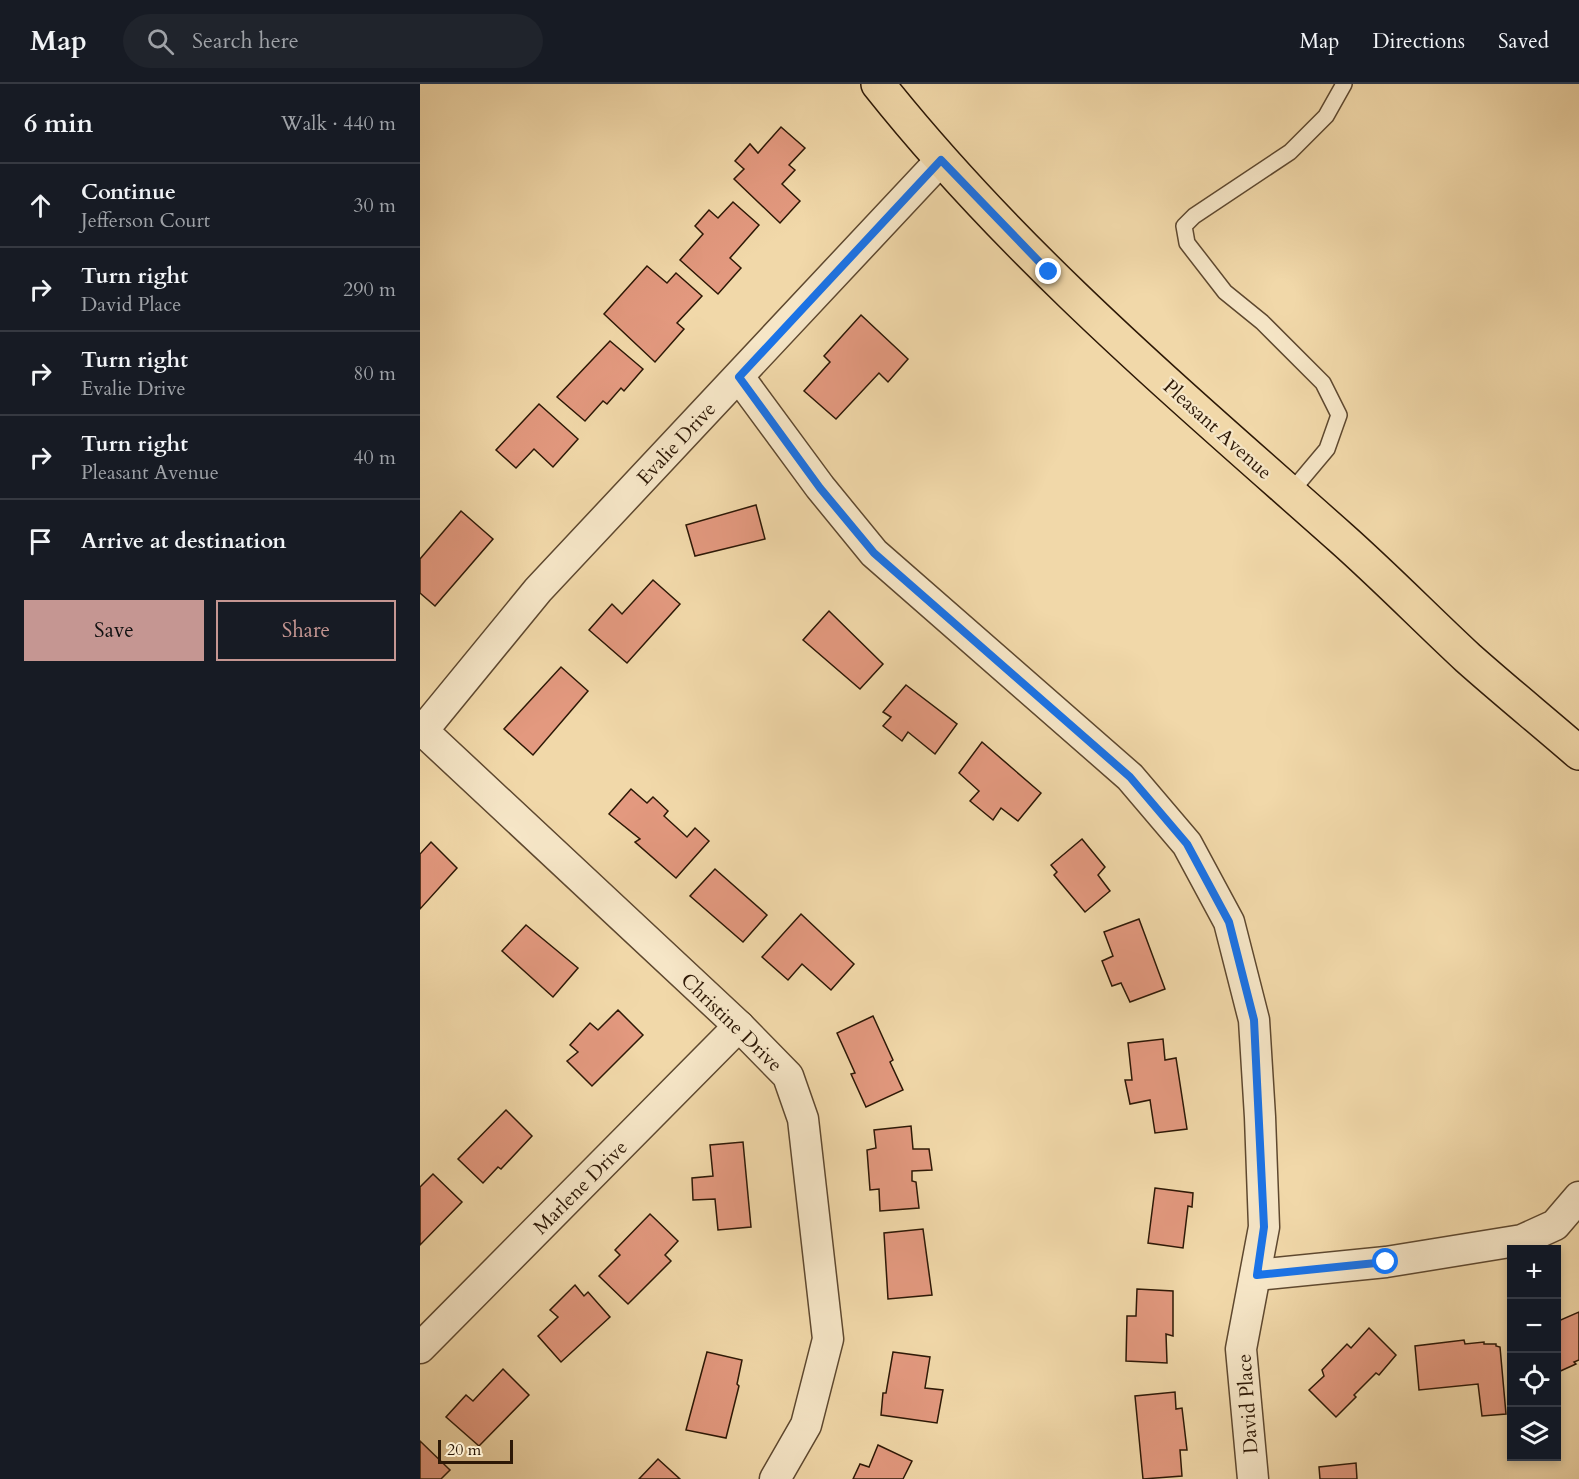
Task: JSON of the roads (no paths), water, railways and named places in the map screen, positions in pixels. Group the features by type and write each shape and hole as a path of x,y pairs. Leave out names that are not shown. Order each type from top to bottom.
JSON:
{"main road":[{"name":"Pleasant Avenue","path":"878,84 941,160 1049,272 1190,406 1343,540 1470,659 1579,753"}],"street":[{"name":"Evalie Drive","path":"421,732 538,590 941,160"},
{"name":"David Place","path":"739,377 820,488 874,553 1130,777 1187,844 1229,922 1254,1020 1264,1227 1257,1275 1241,1349 1253,1479"},
{"name":"Christine Drive","path":"421,732 739,1026 788,1076 803,1119 828,1339 806,1425 775,1479"},
{"name":"Marlene Drive","path":"420,1348 739,1026"},
{"path":"1257,1275 1386,1262 1522,1240 1555,1225 1579,1197"}],"lane":[{"path":"1290,493 1327,449 1339,415 1323,383 1262,322 1225,292 1187,243 1184,226 1194,216 1290,152 1326,116 1344,84"}]}
